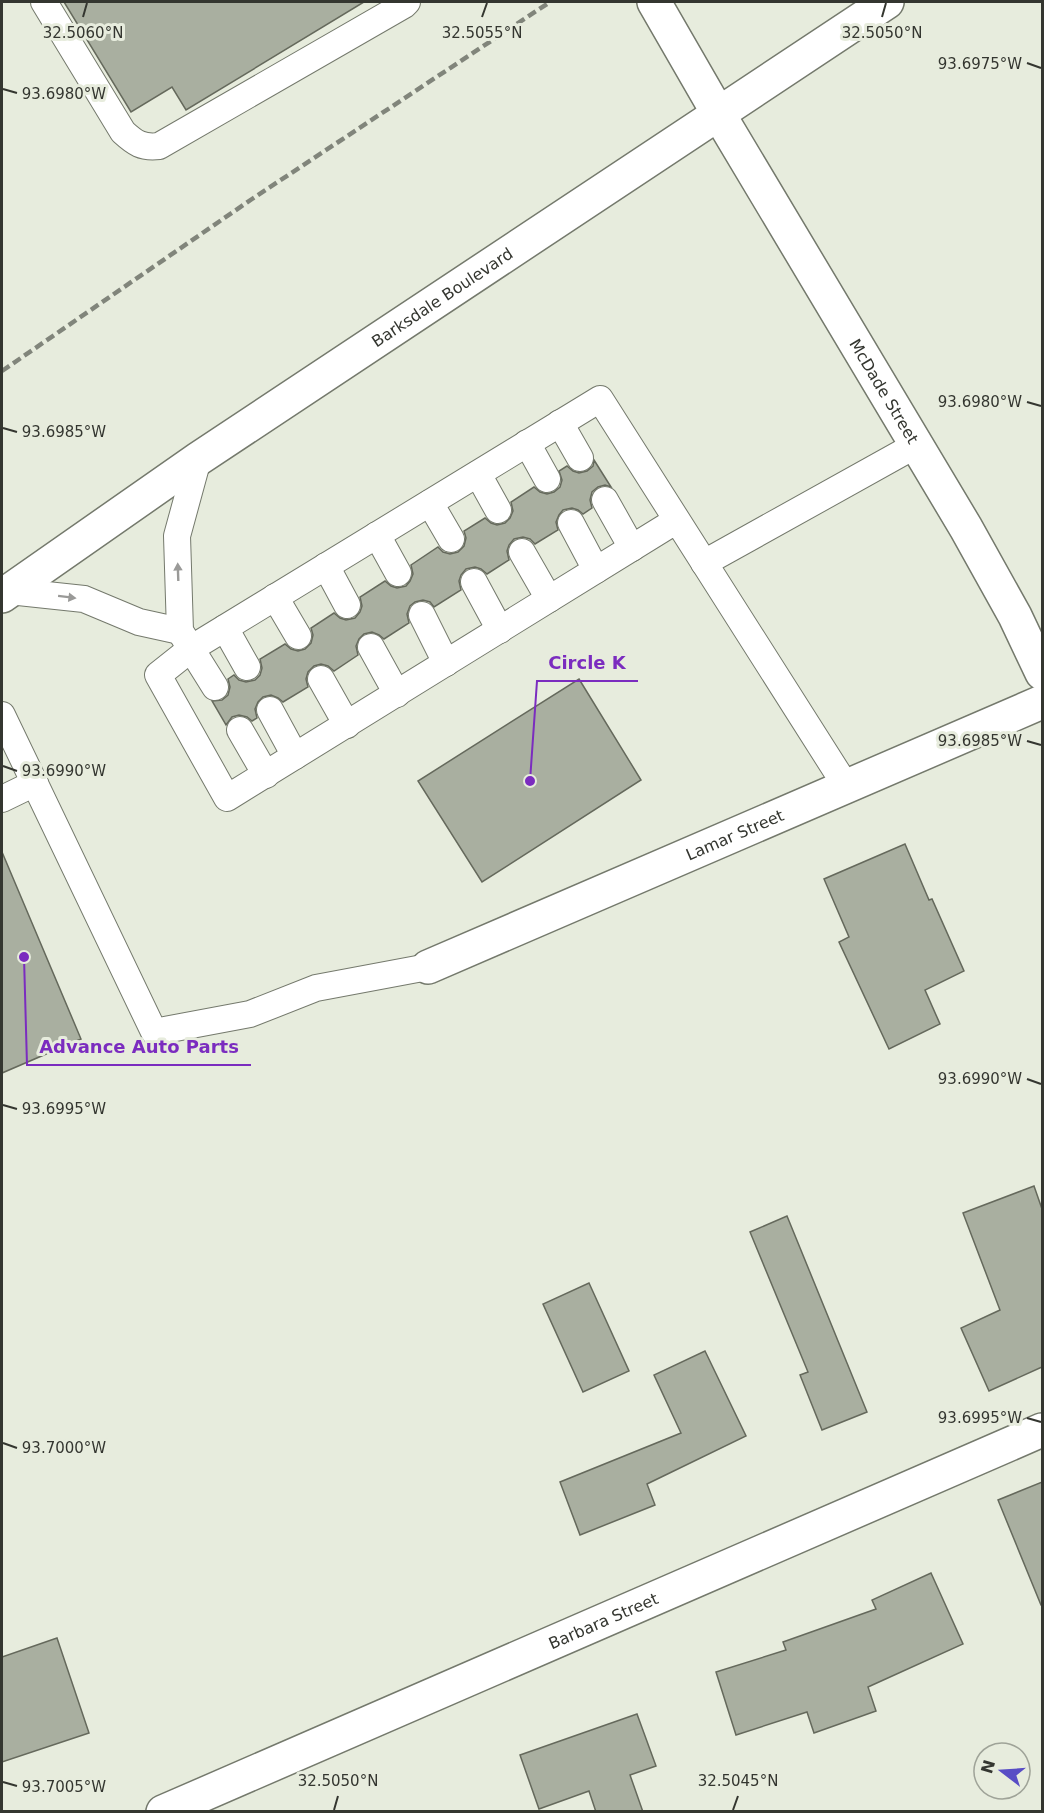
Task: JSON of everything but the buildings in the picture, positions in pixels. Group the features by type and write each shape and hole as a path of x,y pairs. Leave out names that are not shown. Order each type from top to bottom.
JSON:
{"street":[{"name":"McDade Street","path":"654,2 966,528 1015,616 1042,673"},
{"name":"Barksdale Boulevard","path":"5,593 198,459 887,2"},
{"name":"Lamar Street","path":"428,967 1042,702"},
{"name":"Barbara Street","path":"164,1812 1042,1430"}],"lane":[{"path":"44,2 123,132 135,143 146,147 159,146 407,2"},
{"path":"677,520 227,798 158,675 186,640 225,628 600,399 677,520 704,563 846,786"},
{"path":"560,423 580,458"},
{"path":"527,444 546,479"},
{"path":"704,563 916,445"},
{"path":"198,459 177,536 186,640 215,687"},
{"path":"478,474 498,510"},
{"path":"605,500 632,548"},
{"path":"430,503 451,539"},
{"path":"571,523 596,570"},
{"path":"377,535 398,573"},
{"path":"522,552 549,599"},
{"path":"326,566 347,605"},
{"path":"474,582 500,630"},
{"path":"5,593 84,599 186,640"},
{"path":"275,597 298,636"},
{"path":"422,615 446,663"},
{"path":"225,628 247,667"},
{"path":"371,647 397,694"},
{"path":"321,679 346,725"},
{"path":"270,710 296,756"},
{"path":"2,715 154,1032 250,1014 316,988 428,967"},
{"path":"240,729 267,775"},
{"path":"2,799 34,783"}],"railway":[{"path":"2,371 252,199 550,2"}],"place":[{"name":"Circle K","path":"530,781"},
{"name":"Advance Auto Parts","path":"24,957"}]}
